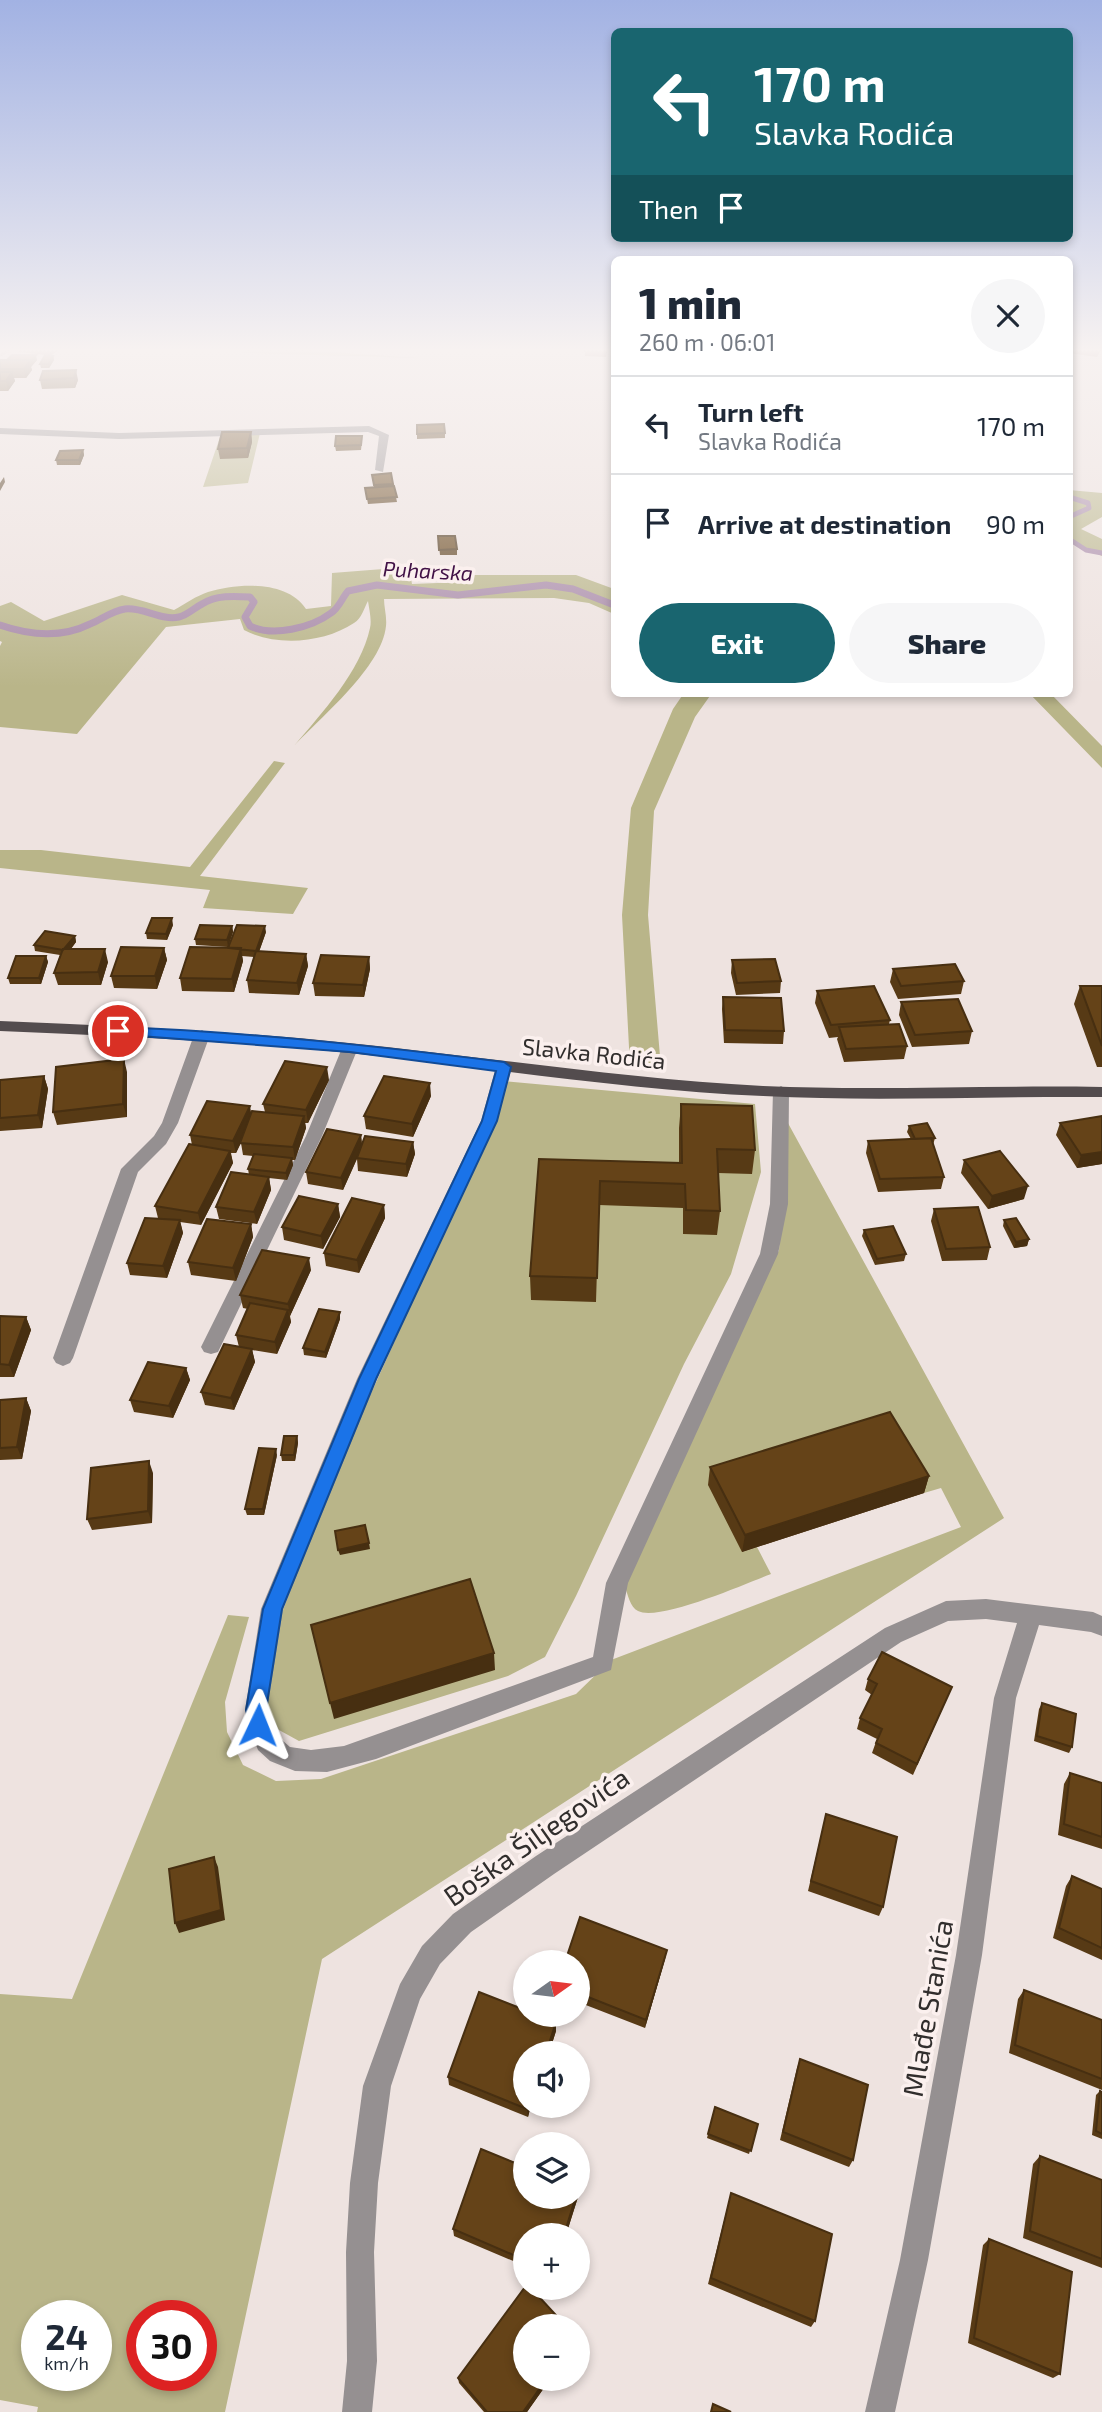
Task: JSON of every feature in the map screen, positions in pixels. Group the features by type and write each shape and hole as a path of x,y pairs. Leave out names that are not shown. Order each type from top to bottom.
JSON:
{"main road":[{"name":"Slavka Rodića","path":"0,1026 202,1035 350,1048 504,1067 780,1091 919,1094 1102,1092"}],"street":[{"path":"380,470 381,463"},
{"path":"63,1358 130,1169 160,1140 170,1123 202,1035"},
{"path":"211,1347 314,1136 350,1048"},
{"path":"504,1067 489,1121 367,1379 272,1609 256,1710 258,1725 263,1741 277,1753 293,1760 324,1762 366,1750 526,1695 603,1663 617,1583 769,1254 779,1204 780,1091"},
{"name":"Boška Šiljegovića","path":"356,2412 362,2361 360,2252 364,2183 377,2087 409,1993 431,1955 462,1923 545,1865 893,1635 946,1612 986,1609 1102,1626"},
{"name":"Mlađe Stanića","path":"880,2412 914,2260 967,1968 1005,1698 1031,1614"}],"shaded area":[{"path":"211,463 253,463 248,483 203,487"},
{"path":"1073,490 1102,493 1102,517 1081,529 1102,539 1102,556 1073,543"},
{"path":"409,567 412,584 463,582 474,575 576,575 611,588 611,613 589,603 554,598 384,599 386,626 374,658 349,691 294,746 339,691 358,660 371,625 368,601 357,621 342,630 300,640 285,641 257,635 244,630 240,619 166,627 77,734 0,727 0,606 11,602 44,621 122,595 174,610 208,592 233,587 261,586 287,593 306,609 331,606 332,573"},
{"path":"681,697 709,697 695,717 654,811 648,915 661,1068 630,1066 622,915 631,808 673,709"},
{"path":"1033,697 1054,697 1102,746 1102,768"},
{"path":"274,761 285,763 200,876 308,888 293,914 203,908 210,890 0,868 0,850 41,850 190,867"},
{"path":"503,1081 755,1104 761,1172 731,1274 684,1364 545,1657 508,1676 299,1741 268,1724 256,1681 332,1480 491,1127"},
{"path":"783,1114 1004,1518 322,1959 225,2412 37,2412 38,2407 0,2400 0,1994 72,1999 228,1615 249,1617 225,1702 227,1732 243,1765 276,1781 321,1779 576,1694 611,1660 961,1527 941,1488 924,1493 885,1430 742,1552 757,1547 771,1574 683,1607 649,1613 638,1611 631,1604 625,1587 736,1339 779,1250 786,1166"}],"building":[{"path":"391,473 393,484 374,485 372,475"},
{"path":"394,486 397,497 367,499 365,488"},
{"path":"438,536 455,536 457,549 439,550"},
{"path":"152,918 172,918 166,934 146,933"},
{"path":"200,925 232,926 227,940 195,939"},
{"path":"237,925 265,926 256,951 228,948"},
{"path":"45,931 75,936 63,950 34,945"},
{"path":"121,947 164,948 155,976 111,976"},
{"path":"190,947 241,948 232,979 180,978"},
{"path":"63,949 105,949 98,972 54,973"},
{"path":"256,951 306,954 297,983 247,980"},
{"path":"321,955 369,957 363,985 313,983"},
{"path":"16,956 46,956 39,978 8,978"},
{"path":"775,959 781,981 737,983 732,960"},
{"path":"955,964 964,981 901,986 893,969"},
{"path":"874,986 890,1020 831,1025 817,991"},
{"path":"1080,986 1102,986 1102,1046"},
{"path":"723,997 781,998 784,1031 725,1030"},
{"path":"958,999 972,1031 915,1035 901,1002"},
{"path":"899,1024 907,1046 846,1049 839,1027"},
{"path":"124,1059 123,1104 53,1112 56,1067"},
{"path":"285,1061 327,1067 306,1110 263,1104"},
{"path":"44,1076 38,1115 0,1118 0,1080"},
{"path":"384,1076 430,1083 412,1124 364,1116"},
{"path":"207,1101 250,1106 233,1141 190,1135"},
{"path":"681,1104 752,1106 755,1150 717,1149 720,1211 686,1210 685,1184 600,1181 597,1278 530,1276 539,1159 682,1163"},
{"path":"252,1111 304,1116 293,1147 240,1143"},
{"path":"1102,1116 1102,1152 1081,1155 1060,1123"},
{"path":"927,1123 935,1138 915,1139 909,1126"},
{"path":"327,1129 361,1135 341,1178 306,1172"},
{"path":"365,1136 413,1142 406,1164 357,1158"},
{"path":"931,1138 944,1177 880,1179 868,1141"},
{"path":"189,1144 230,1151 198,1213 155,1206"},
{"path":"1000,1151 1028,1186 992,1196 964,1160"},
{"path":"254,1154 292,1158 286,1173 248,1169"},
{"path":"231,1172 269,1177 254,1212 216,1207"},
{"path":"299,1196 338,1204 321,1236 282,1227"},
{"path":"352,1198 384,1205 357,1260 324,1253"},
{"path":"978,1207 990,1247 946,1249 934,1209"},
{"path":"145,1218 180,1220 163,1266 127,1263"},
{"path":"1016,1218 1029,1239 1016,1242 1004,1220"},
{"path":"207,1219 251,1224 233,1268 188,1262"},
{"path":"893,1226 906,1254 877,1259 864,1230"},
{"path":"262,1250 309,1258 288,1304 240,1295"},
{"path":"250,1303 288,1310 275,1342 236,1335"},
{"path":"319,1309 340,1312 325,1352 303,1348"},
{"path":"0,1316 26,1317 9,1365 0,1364"},
{"path":"224,1344 252,1349 231,1398 201,1392"},
{"path":"148,1362 186,1368 169,1406 130,1400"},
{"path":"26,1398 17,1447 0,1448 0,1400"},
{"path":"890,1412 929,1476 745,1535 710,1467"},
{"path":"284,1436 297,1436 294,1455 281,1455"},
{"path":"259,1448 276,1449 263,1509 245,1509"},
{"path":"149,1461 148,1511 87,1519 91,1468"},
{"path":"365,1525 369,1543 338,1550 335,1531"},
{"path":"470,1579 494,1653 330,1703 311,1625"},
{"path":"882,1652 952,1687 917,1764 876,1743 882,1729 860,1718 877,1684 868,1679"},
{"path":"1042,1703 1076,1714 1072,1747 1037,1736"},
{"path":"1070,1773 1102,1783 1102,1837 1064,1824"},
{"path":"826,1814 897,1837 883,1907 811,1881"},
{"path":"214,1857 221,1910 175,1923 169,1869"},
{"path":"1072,1876 1102,1889 1102,1948 1059,1928"},
{"path":"580,1917 667,1950 646,2020 590,1998 590,1950 569,1950"},
{"path":"1024,1990 1102,2020 1102,2079 1015,2045"},
{"path":"479,1992 513,2005 513,2027 554,2027 550,2041 513,2041 513,2103 448,2077"},
{"path":"800,2059 868,2085 853,2160 783,2132"},
{"path":"1100,2091 1102,2092 1102,2134 1096,2131"},
{"path":"715,2107 758,2124 751,2151 708,2134"},
{"path":"481,2149 513,2162 513,2209 572,2209 568,2223 513,2223 513,2255 453,2229"},
{"path":"1040,2156 1102,2180 1102,2259 1030,2231"},
{"path":"731,2193 832,2234 815,2321 711,2278"},
{"path":"989,2239 1072,2272 1060,2374 974,2338"},
{"path":"515,2300 542,2300 555,2314 513,2314 513,2391 538,2391 523,2412 487,2412 458,2378"},
{"path":"713,2404 731,2412 711,2412"}],"waterway":[{"name":"Puharska","path":"1073,498 1088,503 1089,508 1073,515"},
{"name":"Puharska","path":"1073,542 1086,550 1102,553"},
{"name":"Puharska","path":"0,625 34,633 57,633 79,628 125,609 172,618 185,615 207,601 238,596 250,597 254,602 245,617 250,626 280,631 303,627 323,618 336,608 348,591 377,585 458,595 546,585 573,589 611,604"}],"route":[{"path":"118,1031 202,1035 350,1048 504,1067 489,1121 367,1379 272,1609 256,1710 258,1725"}]}
